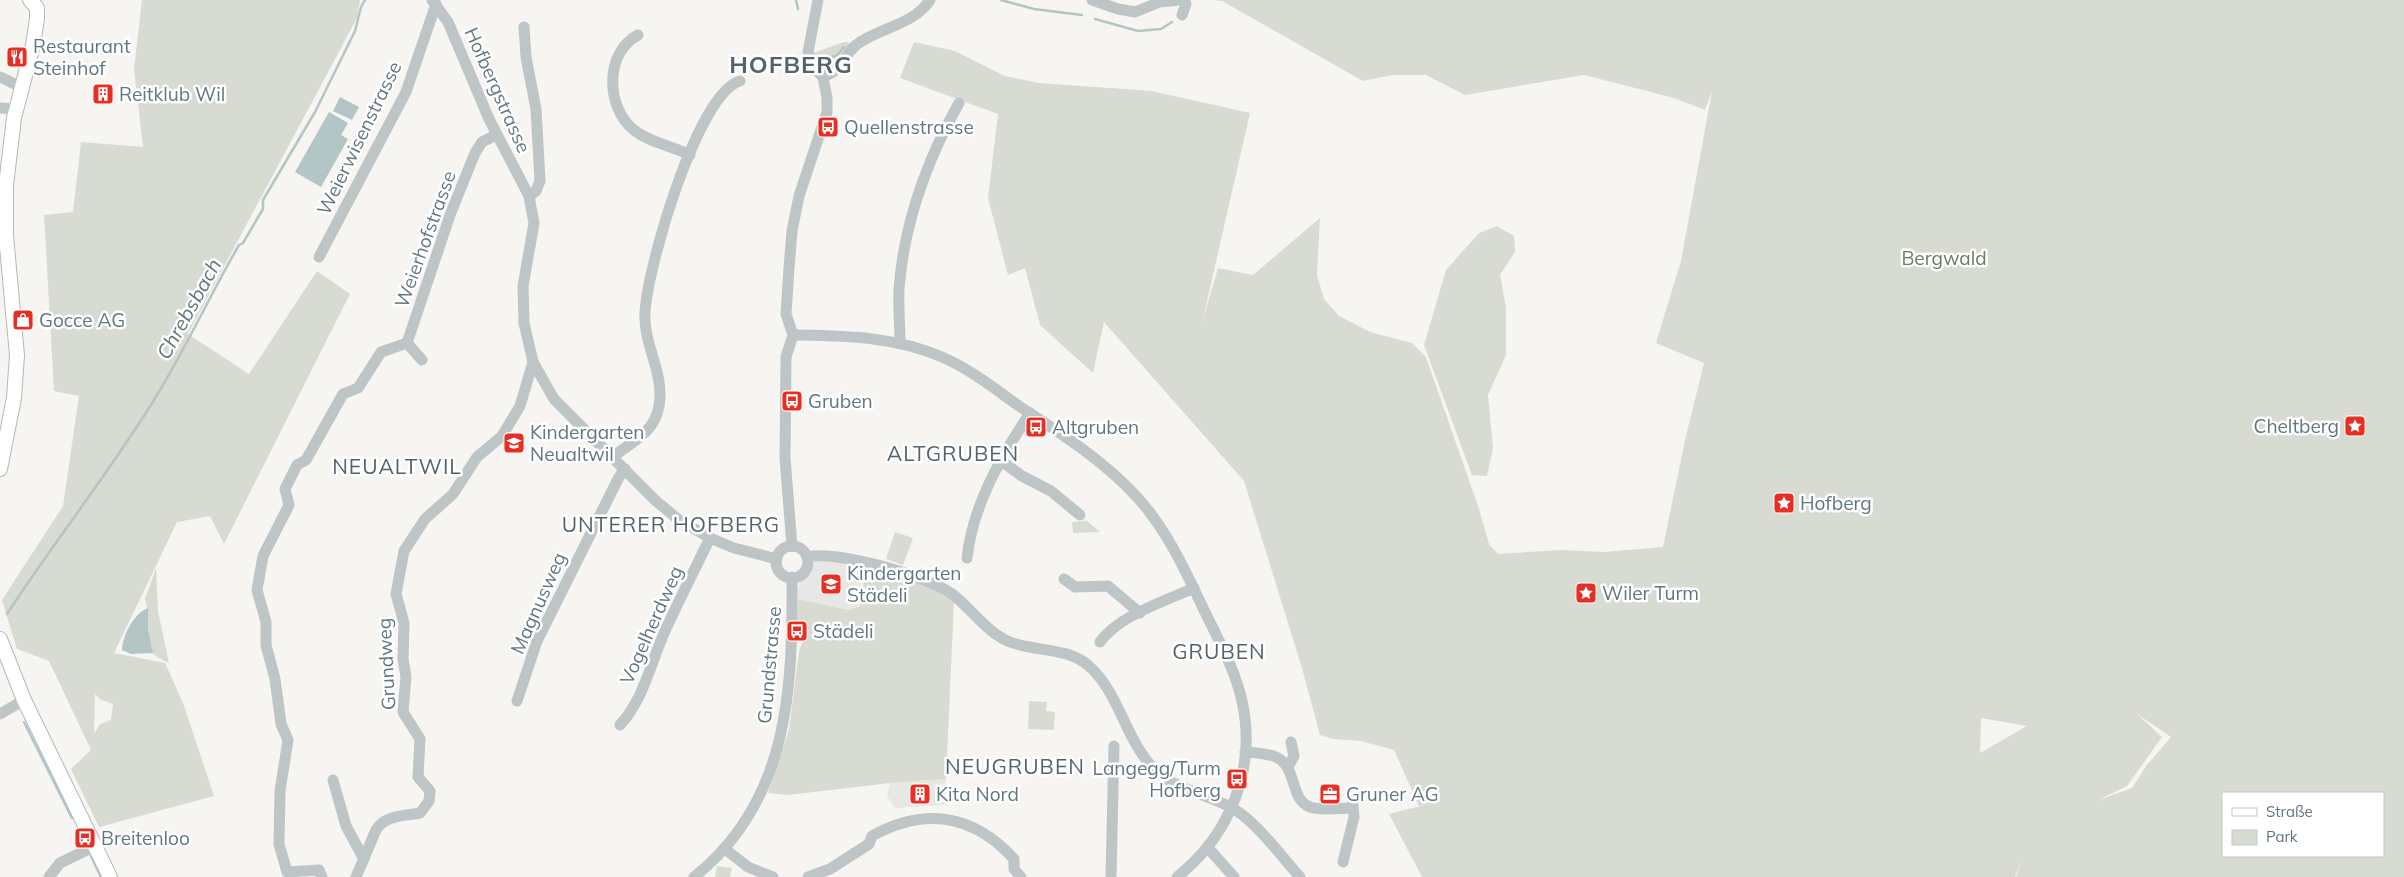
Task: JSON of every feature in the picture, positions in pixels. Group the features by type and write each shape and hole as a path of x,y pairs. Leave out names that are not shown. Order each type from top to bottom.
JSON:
{"main road":[{"path":"0,469 14,398 17,369 16,332 5,208 7,163 16,109 32,45 33,3"},
{"path":"0,639 24,700 110,877"}],"street":[{"path":"792,546 785,458 785,401 786,357 793,335 786,314 792,231 798,196 827,112 827,98 822,77 815,69 808,52 818,0"},
{"path":"822,77 837,70 852,50 862,41 916,14 930,0"},
{"path":"1092,0 1118,9 1135,12 1160,2 1179,0"},
{"path":"1182,15 1186,4 1184,0"},
{"name":"Hofbergstrasse","path":"434,2 453,32 473,85 496,135 529,196 533,212 534,231 523,286 522,307 532,362 554,399 668,511 710,538 743,551 777,558"},
{"name":"Weierwisenstrasse","path":"319,257 406,92 434,2"},
{"name":"Hofbergstrasse","path":"524,27 526,57 536,109 540,181 535,193 529,196"},
{"path":"638,35 623,45 616,60 614,88 620,113 628,124 642,136 690,155"},
{"path":"0,77 21,87"},
{"path":"613,457 645,435 654,422 659,406 659,380 647,336 645,314 648,291 668,207 708,114 722,94 732,84 740,81"},
{"path":"900,343 900,287 913,214 935,150 959,103"},
{"path":"0,108 16,109"},
{"name":"Weierhofstrasse","path":"407,343 450,215 475,153 482,142 496,135"},
{"path":"793,335 856,336 900,343 930,352 960,366 1099,462 1137,497 1162,529 1194,588 1236,678 1246,724 1245,752 1233,809 1208,848 1177,877"},
{"path":"322,877 320,870 286,872 279,844 280,791 288,740 281,724 275,679 266,645 266,622 256,590 263,556 289,505 284,488 297,465 306,460 343,394 358,388 381,352 407,343 422,360"},
{"name":"Grundweg","path":"356,877 376,830 381,824 388,819 420,813 429,801 430,791 418,777 420,740 403,712 406,677 403,658 404,623 396,594 404,551 424,519 453,494 477,457 502,436 520,406 532,362"},
{"path":"967,558 969,540 976,518 1000,460 1030,413"},
{"path":"1000,460 1022,476 1051,491 1080,515"},
{"name":"Magnusweg","path":"517,701 537,641 552,608 619,476 625,469"},
{"name":"Vogelherdweg","path":"620,725 627,718 642,690 665,632 710,538"},
{"path":"792,546 801,548 807,557 805,571 797,577 780,572 777,558 782,550 792,546"},
{"path":"807,557 842,558 919,578 953,594 999,636 1029,648 1077,657 1099,676 1109,690 1144,757 1156,771 1169,781 1233,809 1246,818 1300,877"},
{"name":"Grundstrasse","path":"694,877 725,849 756,805 771,772 781,738 790,684 792,577"},
{"path":"1064,579 1075,588 1108,586 1140,613"},
{"path":"1100,642 1110,631 1140,613 1194,588"},
{"path":"0,714 24,700"},
{"path":"1288,767 1294,756 1291,742"},
{"path":"1111,877 1114,746"},
{"path":"1245,752 1277,758 1288,767 1302,801 1306,805 1318,808 1353,802 1354,817 1343,862"},
{"path":"333,780 346,826 364,859"},
{"path":"808,877 830,869 869,844 872,836 883,829 896,824 934,818 948,819 974,828 999,842 1014,859 1014,869 1021,877"},
{"path":"49,877 60,863 95,846"},
{"path":"1208,848 1234,877"},
{"path":"725,849 748,867 773,877"}],"shaded area":[{"path":"340,97 359,107 352,120 333,111"},
{"path":"329,112 348,123 341,135 348,139 321,187 295,172"},
{"name":"Kindergarten Städeli","path":"819,559 864,565 857,607 850,610 798,599 798,588 802,579 809,574 815,561"},
{"path":"148,608 148,629 153,653 131,654 122,650 124,638 133,620"},
{"path":"946,779 944,805 895,808 887,796 890,783"}],"green space":[{"path":"142,0 360,0 357,18 188,334 249,374 317,271 350,294 224,544 210,516 177,522 114,653 165,663 183,703 214,796 99,827 71,769 91,750 49,661 17,649 2,600 63,506 79,396 54,391 44,215 73,212 81,142 143,147 134,69","holes":["95,694 101,700 113,704 111,720 100,724 94,734"]},
{"name":"Bergwald","path":"1212,0 2404,0 2404,877 2016,877 2022,859 2015,877 1422,877 1389,814 1429,804 1419,806 1394,750 1361,741 1333,739 1320,735 1302,668 1244,481 1104,322 1093,373 1040,325 1025,268 1008,275 988,198 998,114 900,78 914,42 955,51 1005,76 1039,83 1152,91 1250,113 1202,323 1218,268 1253,275 1320,218 1317,275 1324,299 1339,316 1370,332 1412,343 1426,357 1479,509 1489,544 1498,554 1560,550 1605,552 1663,547 1685,440 1704,363 1656,343 1681,261 1712,91 1705,110 1674,98 1584,75 1465,95 1426,75 1392,75 1363,81 1222,1","holes":["2137,714 2171,737 2147,765 2132,788 2096,801 2127,786 2162,737","1981,718 2027,726 1980,753"]},
{"path":"848,42 850,45 842,58 831,67 821,68 813,53"},
{"path":"1497,226 1514,236 1515,252 1500,275 1506,307 1506,355 1488,395 1493,448 1487,476 1472,475 1424,345 1446,270 1479,233"},
{"path":"1087,521 1100,532 1073,533 1072,522"},
{"path":"895,532 913,538 903,565 886,559"},
{"path":"866,565 921,580 954,601 946,779 890,783 788,795 768,793 789,730 799,651 808,628 797,629 798,599 849,610 860,606"},
{"path":"156,568 158,611 169,663 153,654 149,642 145,599"},
{"path":"1029,701 1047,702 1046,711 1055,712 1054,730 1028,729"},
{"path":"717,866 732,868 730,877 715,877"}],"waterway":[{"name":"Chrebsbach","path":"7,614 121,451 168,377 239,245 243,243 263,209 263,200 315,112 355,31 361,7 365,0"},
{"path":"796,0 798,9"},
{"path":"1001,0 1034,9 1082,15"},
{"path":"1095,19 1138,31 1161,29 1172,22"},
{"path":"818,61 836,56 844,47"},
{"name":"Chrebsbach","path":"24,722 72,818"},
{"name":"Chrebsbach","path":"78,830 84,841"},
{"name":"Chrebsbach","path":"91,856 101,877"}],"place":[{"name":"Restaurant Steinhof","path":"17,57"},
{"name":"Reitklub Wil","path":"103,94"},
{"name":"Quellenstrasse","path":"828,127"},
{"name":"Gocce AG","path":"23,320"},
{"name":"Gruben","path":"792,401"},
{"name":"Cheltberg","path":"2355,426"},
{"name":"Altgruben","path":"1036,427"},
{"name":"Kindergarten Neualtwil","path":"514,443"},
{"name":"Hofberg","path":"1784,503"},
{"name":"Kindergarten Städeli","path":"831,584"},
{"name":"Wiler Turm","path":"1586,593"},
{"name":"Städeli","path":"797,631"},
{"name":"Langegg/Turm Hofberg","path":"1237,779"},
{"name":"Kita Nord","path":"920,794"},
{"name":"Gruner AG","path":"1330,794"},
{"name":"Breitenloo","path":"85,838"}],"district":[{"name":"HOFBERG","path":"791,65"},
{"name":"ALTGRUBEN","path":"953,454"},
{"name":"NEUALTWIL","path":"397,467"},
{"name":"UNTERER HOFBERG","path":"671,525"},
{"name":"GRUBEN","path":"1219,652"},
{"name":"NEUGRUBEN","path":"1015,767"}]}
